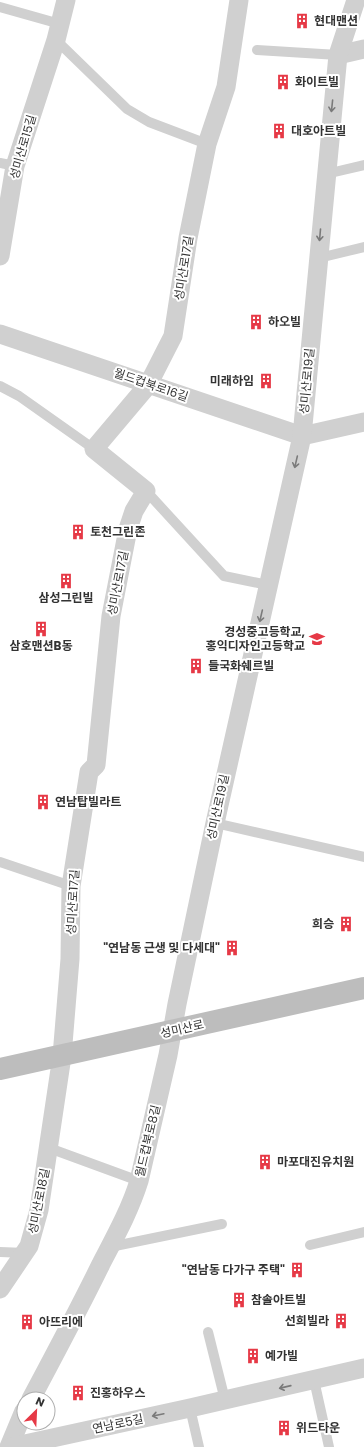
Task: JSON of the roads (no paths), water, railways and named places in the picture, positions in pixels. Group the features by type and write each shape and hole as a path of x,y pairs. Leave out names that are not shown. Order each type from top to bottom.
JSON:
{"street":[{"name":"성미산로15길","path":"0,256 8,165 58,32 66,0"},
{"name":"성미산로17길","path":"94,449 148,385 173,336 188,238 207,144 226,87 239,0"},
{"name":"성미산로19길","path":"173,1031 177,1004 215,823 302,436 338,55 356,0"},
{"path":"338,55 364,49"},
{"name":"월드컵북로16길","path":"0,334 302,436"},
{"path":"302,436 364,422"},
{"path":"94,449 146,491"},
{"name":"성미산로17길","path":"62,1056 70,959 72,886 89,772 96,765 111,616 128,529 134,511 146,491"},
{"name":"성미산로","path":"0,1069 364,988"},
{"name":"월드컵북로8길","path":"35,1391 68,1331 134,1197 139,1181 173,1031"},
{"name":"성미산로18길","path":"0,1289 29,1246 39,1210 62,1056"},
{"name":"연남로5길","path":"10,1447 59,1442 190,1408 364,1368"},
{"path":"10,1447 16,1431"}],"lane":[{"path":"0,7 58,32 127,109 149,122 207,144"},
{"path":"257,50 338,55"},
{"path":"326,174 364,165"},
{"path":"319,258 364,247"},
{"path":"0,386 19,396 94,449"},
{"path":"146,491 224,576 268,585"},
{"path":"215,823 364,857"},
{"path":"0,862 72,886"},
{"path":"49,1148 139,1181"},
{"path":"110,1247 222,1224"},
{"path":"310,1245 364,1232"},
{"path":"0,1252 26,1252"},
{"path":"208,1332 225,1400"},
{"path":"314,1380 330,1447"},
{"path":"190,1408 199,1447"}],"place":[{"name":"현대맨션","path":"302,21"},
{"name":"화이트빌","path":"283,82"},
{"name":"대호아트빌","path":"279,131"},
{"name":"하오빌","path":"256,322"},
{"name":"미래하임","path":"266,381"},
{"name":"토천그린존","path":"78,532"},
{"name":"삼성그린빌","path":"66,581"},
{"name":"삼호맨션B동","path":"41,629"},
{"name":"경성중고등학교, 홍익디자인고등학교","path":"317,639"},
{"name":"들국화쉐르빌","path":"196,666"},
{"name":"연남탑빌라트","path":"43,802"},
{"name":"희승","path":"346,924"},
{"name":"\"연남동 근생 및 다세대\"","path":"232,948"},
{"name":"마포대진유치원","path":"265,1162"},
{"name":"\"연남동 다가구 주택\"","path":"297,1270"},
{"name":"참솔아트빌","path":"239,1300"},
{"name":"선희빌라","path":"341,1321"},
{"name":"아뜨리에","path":"27,1322"},
{"name":"예가빌","path":"253,1356"},
{"name":"진홍하우스","path":"78,1393"},
{"name":"위드타운","path":"284,1428"}]}
